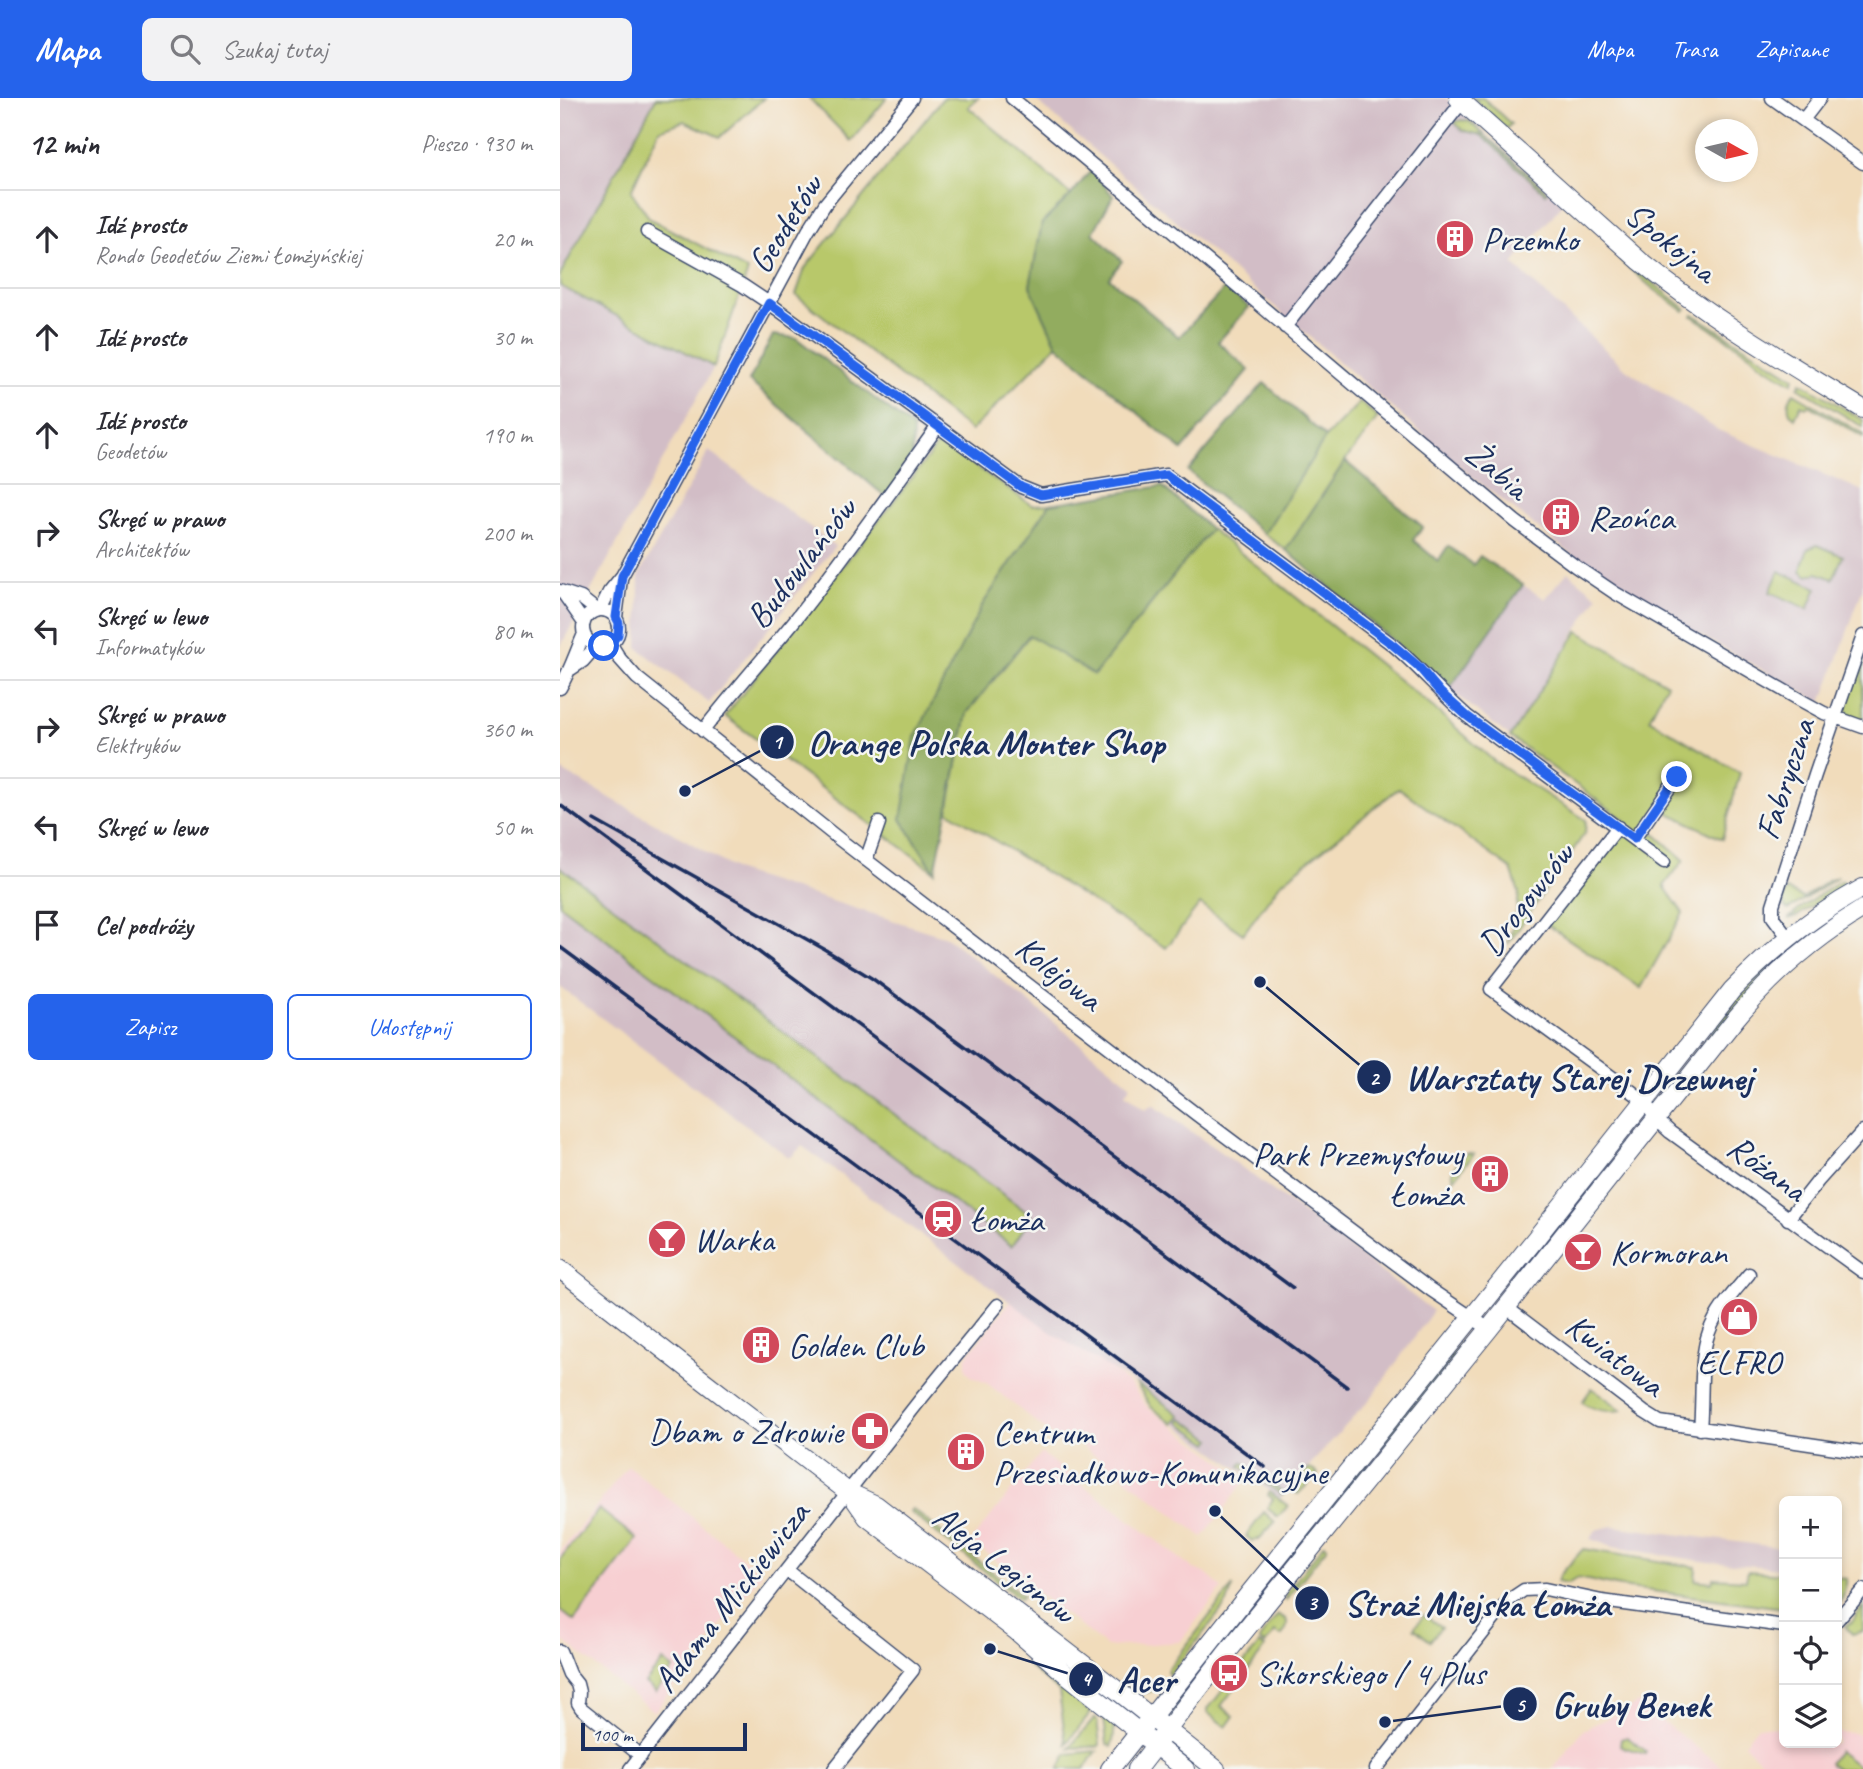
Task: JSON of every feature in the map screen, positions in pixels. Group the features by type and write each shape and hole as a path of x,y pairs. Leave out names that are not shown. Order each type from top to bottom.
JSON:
{"main road":[{"name":"Spokojna","path":"1460,100 1667,283 1720,321 1863,409"},
{"path":"1110,1769 1732,990 1788,937 1822,912 1863,888"},
{"path":"1137,1769 1725,1031 1792,960 1823,935 1863,909"},
{"name":"Aleja Legionów","path":"560,1269 848,1492 876,1505 1216,1769"},
{"name":"Aleja Legionów","path":"848,1492 867,1517 1015,1630 1061,1671 1185,1769"}],"street":[{"name":"Geodetów","path":"622,576 794,255 825,204 912,98"},
{"name":"Żabia","path":"1012,98 1514,522 1615,593 1802,701 1863,727"},
{"path":"1772,98 1863,163"},
{"path":"1803,120 1820,98"},
{"path":"1286,327 1460,100"},
{"path":"647,232 769,303 1021,487 1041,495 1166,475 1393,645 1418,666 1440,692 1467,716 1664,862"},
{"name":"Budowlańców","path":"703,731 794,621 938,426"},
{"path":"560,688 570,669 586,617 598,610 622,576"},
{"path":"616,617 622,576"},
{"path":"561,592 580,598 598,610 609,611 619,623 618,635 570,669"},
{"path":"561,592 584,629 587,639 604,644"},
{"name":"Fabryczna","path":"1788,937 1773,917 1773,905 1863,636"},
{"name":"Kolejowa","path":"604,644 637,678 866,860 1207,1122 1420,1282 1489,1329"},
{"path":"1634,839 1677,777"},
{"path":"866,860 879,822"},
{"name":"Drogowców","path":"1618,827 1491,989 1644,1101"},
{"name":"Różana","path":"1644,1101 1656,1119 1863,1272"},
{"path":"1788,1219 1863,1132"},
{"name":"Kwiatowa","path":"1700,1429 1704,1355 1708,1334 1722,1307 1749,1274"},
{"name":"Adama Mickiewicza","path":"630,1769 998,1305"},
{"name":"Kwiatowa","path":"1506,1307 1653,1419 1670,1425 1863,1452"},
{"path":"787,1570 913,1670 834,1769"},
{"path":"1376,1769 1509,1600 1529,1588 1779,1625"},
{"path":"1842,1614 1863,1590"},
{"path":"560,1651 569,1674 577,1684 578,1703 581,1707 641,1755"}],"shaded area":[{"path":"560,98 656,98 560,275"},
{"path":"1033,98 1446,98 1563,203 1513,264 1627,370 1718,430 1863,491 1863,588 1822,703 1611,585 1475,479"},
{"path":"560,286 714,367 560,647"},
{"path":"709,451 835,546 709,703 638,648 639,575"},
{"path":"1568,572 1598,596 1510,737 1449,689 1523,585 1545,599"},
{"path":"560,770 737,871 946,937 1131,1085 1125,1094 1145,1110 1153,1105 1236,1163 1433,1311 1371,1398 1280,1498 1151,1407 1137,1385 1052,1333 802,1146 790,1158 560,987"},
{"path":"1010,1302 1078,1342 1132,1386 1148,1408 1246,1479 1203,1537 1069,1436 1062,1443 988,1384 971,1376 966,1370 966,1357"},
{"path":"1041,1453 1222,1588 1180,1642 1107,1647 971,1541"},
{"path":"628,1466 762,1573 654,1712 560,1638 560,1552"},
{"path":"1612,1526 1779,1547 1779,1568 1708,1562 1613,1547 1590,1539 1596,1530"},
{"path":"1638,1703 1725,1769 1553,1769 1583,1730"},
{"path":"1758,1726 1779,1728 1779,1748 1842,1748 1842,1732 1863,1734 1863,1769 1768,1769 1744,1743"}],"green space":[{"path":"656,98 764,98 720,137 684,121 659,130 631,191 650,219 748,271 714,367 560,286 560,275"},
{"path":"809,98 887,98 851,141"},
{"path":"943,98 978,98 968,107 1071,195 1042,223 1030,286 1057,345 971,431 796,295 805,268"},
{"path":"1473,98 1483,98 1511,124 1506,128"},
{"path":"1469,121 1547,191 1545,193 1481,135 1462,130 1454,122"},
{"path":"1092,169 1113,196 1093,233 1122,261 1109,278 1179,337 1226,287 1249,307 1218,342 1249,370 1182,450 1057,345 1030,286 1042,223 1071,195"},
{"path":"1622,258 1686,309 1684,311 1651,287 1620,260"},
{"path":"1693,314 1794,378 1792,383 1760,364 1751,355 1692,316"},
{"path":"773,335 796,338 913,428 912,462 887,498 749,381"},
{"path":"1801,382 1863,420 1863,427 1798,387"},
{"path":"1264,383 1326,437 1264,534 1188,471"},
{"path":"1794,393 1863,434 1863,437 1809,405 1801,405 1795,418 1788,406"},
{"path":"1360,402 1378,418 1345,461 1286,550 1264,534 1326,437"},
{"path":"940,442 1032,505 1050,504 983,604 901,819 935,872 725,716"},
{"path":"1345,461 1423,527 1413,540 1438,561 1448,546 1473,565 1480,556 1523,585 1449,689 1286,550"},
{"path":"1162,486 1211,529 1094,675 1029,635 967,713 935,872 901,819 915,737 983,604 1050,504"},
{"path":"1211,529 1430,705 1495,762 1586,820 1585,833 1508,944 1519,893 1511,869 1399,788 1280,884 1243,934 1200,904 1166,948 948,811 967,713 1030,635 1094,675"},
{"path":"1817,545 1843,556 1833,579 1817,573 1808,576 1801,571 1808,549"},
{"path":"1779,571 1817,588 1808,609 1770,592"},
{"path":"1578,631 1667,684 1649,719 1740,773 1722,839 1663,810 1650,830 1684,860 1664,886 1683,913 1641,988 1546,924 1625,820 1510,737"},
{"path":"1863,651 1863,721 1849,716 1845,704"},
{"path":"560,867 1032,1216 1012,1246 560,905"},
{"path":"1838,877 1788,910 1784,906 1787,890 1803,898"},
{"path":"1842,880 1844,885 1797,916 1788,919 1803,906"},
{"path":"1863,895 1863,902 1673,1085 1671,1083 1739,998 1782,952"},
{"path":"1467,1153 1474,1154 1454,1179 1454,1168"},
{"path":"1465,1339 1464,1344 1324,1523 1317,1518"},
{"path":"1136,1383 1180,1415 1173,1424 1151,1407"},
{"path":"1592,1388 1622,1410 1601,1410 1582,1402"},
{"path":"1182,1418 1212,1439 1209,1443 1179,1422"},
{"path":"1243,1462 1284,1493 1282,1495 1240,1466"},
{"path":"1309,1468 1318,1474 1298,1494 1290,1489"},
{"path":"1270,1492 1288,1506 1278,1517 1267,1508 1273,1499 1268,1495"},
{"path":"599,1509 637,1539 574,1621 560,1610 560,1559"},
{"path":"912,1509 1023,1596 1020,1599 910,1512"},
{"path":"1264,1512 1275,1522 1259,1539 1252,1541 1246,1536"},
{"path":"1312,1524 1319,1530 1170,1715 1169,1712 1261,1596 1280,1564"},
{"path":"1324,1544 1327,1547 1286,1600 1286,1593"},
{"path":"1583,1549 1696,1567 1695,1580 1746,1580 1748,1571 1779,1574 1779,1607 1621,1587 1578,1578 1567,1584 1557,1582 1559,1576"},
{"path":"1842,1578 1847,1579 1842,1598"},
{"path":"1233,1586 1227,1603 1170,1675 1168,1669"},
{"path":"1863,1606 1863,1631 1852,1634 1845,1626 1852,1622"},
{"path":"1278,1615 1286,1619 1286,1628 1281,1636 1275,1632 1265,1645 1260,1638"},
{"path":"1424,1615 1441,1627 1430,1641 1414,1628"},
{"path":"1259,1644 1265,1648 1221,1706 1234,1716 1226,1727 1208,1713 1208,1709"},
{"path":"663,1661 673,1669 656,1692 645,1683"},
{"path":"1028,1661 1091,1713 1066,1744 1059,1691 1027,1665"},
{"path":"1157,1680 1163,1684 1155,1690 1141,1693 1127,1689 1130,1686"},
{"path":"1107,1714 1114,1730 1111,1747 1107,1744 1104,1717"},
{"path":"1095,1718 1099,1746 1069,1748"},
{"path":"1627,1737 1646,1751 1645,1754 1620,1746 1621,1739"},
{"path":"1097,1751 1084,1769 1059,1769 1067,1754"},
{"path":"1838,1751 1862,1769 1836,1769 1829,1763"}],"railway":[{"path":"560,805 1347,1387"},
{"path":"594,820 873,979 1293,1288"},
{"path":"560,947 1265,1467"}],"place":[{"name":"Przemko","path":"1455,239"},
{"name":"Rzońca","path":"1561,517"},
{"name":"Orange Polska Monter Shop","path":"685,791"},
{"name":"Warsztaty Starej Drzewnej","path":"1260,982"},
{"name":"Park Przemysłowy Łomża","path":"1490,1174"},
{"name":"Łomża","path":"943,1219"},
{"name":"Warka","path":"667,1239"},
{"name":"Kormoran","path":"1583,1252"},
{"name":"ELFRO","path":"1739,1317"},
{"name":"Golden Club","path":"761,1345"},
{"name":"Dbam o Zdrowie","path":"870,1431"},
{"name":"Centrum Przesiadkowo-Komunikacyjne","path":"966,1452"},
{"name":"Straż Miejska Łomża","path":"1215,1511"},
{"name":"Acer","path":"990,1649"},
{"name":"Sikorskiego / 4 Plus","path":"1229,1673"},
{"name":"Gruby Benek","path":"1385,1722"}],"route":[{"path":"604,646 618,635 619,623 616,617 622,576 769,303 1021,487 1041,495 1166,475 1393,645 1418,666 1440,692 1467,716 1634,839 1677,777"}]}
